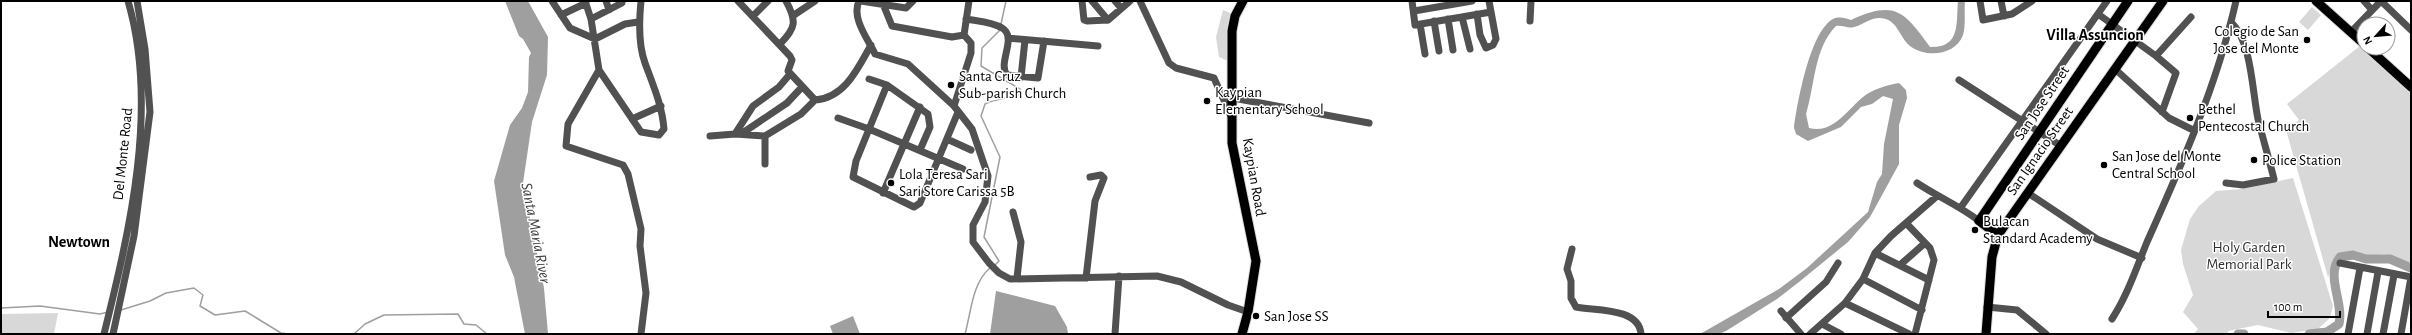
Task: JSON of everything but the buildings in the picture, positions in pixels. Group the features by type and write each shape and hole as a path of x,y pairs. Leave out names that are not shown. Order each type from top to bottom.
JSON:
{"main road":[{"name":"Kaypian Road","path":"1242,334 1248,312 1256,261 1232,143 1232,31 1235,16 1243,1"},
{"name":"San Jose Street","path":"1979,221 2128,1"},
{"name":"San Ignacio Street","path":"1986,334 1987,307 1993,250 1998,235 2163,1"},
{"path":"2316,1 2356,37"},
{"path":"2377,56 2411,87"},
{"path":"1979,221 1998,235"}],"street":[{"name":"Del Monte Road","path":"104,334 131,204 137,165 142,97 134,25 128,1"},
{"name":"Del Monte Road","path":"113,334 141,189 150,98 137,1"},
{"path":"552,1 570,28 595,39 626,24 638,22"},
{"path":"606,1 609,10"},
{"path":"591,18 622,4 622,1"},
{"path":"561,15 585,2 591,18 599,70 641,132 645,134 659,135 664,129 661,106 645,63 638,22 641,1"},
{"path":"753,16 768,1"},
{"path":"780,44 790,34 794,22 794,14 786,1"},
{"path":"794,14 815,1"},
{"path":"913,1 906,8 860,1 856,12 876,54 908,64 956,109 972,129 988,176 985,202 973,225 973,242 989,263 999,273 1010,278 1157,276 1181,282 1228,305 1248,312"},
{"path":"887,85 856,161 853,177 884,193 914,206 918,206 938,158 948,139 971,53 971,44 964,35 969,1"},
{"path":"1082,1 1084,20 1108,20 1130,1"},
{"path":"1092,1 1108,20"},
{"path":"1115,1 1121,8"},
{"path":"1140,1 1169,63 1176,68 1214,78 1233,120"},
{"path":"1412,1 1415,25 1490,12"},
{"path":"1414,11 1426,4 1472,1"},
{"path":"1477,14 1480,36 1486,48 1493,45 1496,39 1489,1"},
{"path":"1530,21 1531,1"},
{"path":"1980,1 1983,20 2004,16 2032,1"},
{"path":"2001,1 2004,16"},
{"path":"1961,207 2107,1"},
{"path":"2112,319 2127,294 2169,196 2193,130 2213,83 2236,1"},
{"path":"2364,1 2371,9"},
{"path":"2351,32 2371,9 2381,1 2411,30"},
{"path":"740,2 780,44 791,58 788,69 790,74 815,100"},
{"path":"882,4 892,26 952,37 964,35"},
{"path":"2098,14 2135,40 2176,73 2162,112"},
{"path":"1462,17 1470,49"},
{"path":"2156,56 2191,17"},
{"path":"966,19 1001,27 1008,38 1005,72 1008,75 1038,78 1044,41"},
{"path":"1448,19 1453,50"},
{"path":"1434,21 1439,51"},
{"path":"2226,183 2243,185 2274,179 2259,120 2244,43 2231,22"},
{"path":"1420,24 1425,54"},
{"path":"1008,38 1098,46"},
{"path":"1022,77 1025,40"},
{"path":"710,136 738,134 765,136 801,114 815,100 826,99 848,84 872,45"},
{"path":"2115,69 2162,112 2193,130"},
{"path":"599,70 568,124 566,146 623,165 628,174 641,230 640,246 646,293 641,334"},
{"path":"738,134 753,106 790,74"},
{"path":"870,79 887,85 928,114 930,127 920,150"},
{"path":"1959,80 2061,146"},
{"path":"738,134 787,103 802,87"},
{"path":"142,97 150,98"},
{"path":"1233,98 1369,123"},
{"path":"632,119 661,106"},
{"path":"884,193 920,108"},
{"path":"838,118 869,128 964,169"},
{"path":"765,136 765,164"},
{"path":"948,139 971,150"},
{"path":"1086,278 1095,201 1104,178 1099,175 1090,177"},
{"path":"1917,183 1937,196 1961,207 1979,221"},
{"path":"2028,193 2097,239 2142,258"},
{"path":"1810,334 1845,303 1863,279 1875,253 1891,236 1937,196"},
{"path":"1013,212 1021,242 1017,278"},
{"path":"1906,224 1925,243 1932,252 1934,260 1915,334"},
{"path":"1900,265 1925,243"},
{"path":"1572,249 1567,270 1571,281 1573,303 1576,307 1625,315 1633,320 1641,334"},
{"path":"1875,253 1929,280"},
{"path":"1786,318 1826,282 1838,263"},
{"path":"2340,263 2378,272 2411,277 2401,334"},
{"path":"2348,334 2360,268"},
{"path":"2367,334 2378,272"},
{"path":"2383,334 2394,274"},
{"path":"1115,334 1119,276"},
{"path":"1863,279 1922,310"},
{"path":"1845,303 1909,334"},
{"path":"1987,307 2017,310 2046,334"},
{"path":"1781,312 1801,334"},
{"path":"1822,324 1841,334"}],"green space":[{"path":"2312,7 2321,15 2308,30 2299,22"},
{"path":"1223,10 1233,14 1228,61 1219,57 1216,37"},
{"path":"2356,49 2356,56 2371,56 2411,92 2411,265 2401,259 2391,256 2380,255 2370,258 2356,251 2338,254 2328,277 2286,130 2299,120 2287,104"},
{"name":"Holy Garden Memorial Park","path":"2293,178 2333,306 2330,318 2318,329 2291,333 2258,325 2228,331 2228,334 2194,334 2198,329 2183,312 2193,295 2183,264 2181,250 2190,219 2199,206 2216,191 2242,189"},
{"path":"58,313 54,334 1,334 1,314"}],"shaded area":[{"path":"505,1 528,1 548,37 547,75 532,122 523,183 544,288 548,334 525,334 514,277 505,255 494,181 510,125 522,108 528,92 529,57 531,53 523,39 519,36"},
{"path":"1958,1 1965,1 1963,35 1954,47 1940,53 1924,52 1910,46 1894,24 1881,18 1873,19 1858,26 1836,26 1829,35 1823,45 1816,67 1806,114 1809,128 1818,129 1834,123 1867,94 1883,87 1899,83 1906,90 1907,98 1899,125 1899,164 1870,217 1848,242 1777,299 1726,331 1719,334 1700,334 1779,289 1807,268 1868,212 1877,182 1882,174 1884,144 1893,99 1883,96 1872,104 1861,107 1841,127 1808,141 1796,134 1794,128 1798,103 1811,52 1825,26 1835,18 1851,20 1866,14 1888,10 1897,12 1905,17 1930,47 1940,46 1952,39 1955,33"},
{"path":"996,291 1055,306 1067,327 1068,334 990,334"},
{"path":"853,316 860,334 833,334 830,326"}],"waterway":[{"path":"1001,24 1006,1"},
{"path":"995,265 999,261 984,237 1000,157 981,116 985,104 1021,94 1020,89 981,66 982,48 1000,30"},
{"path":"2309,334 2327,332 2339,324 2340,316 2334,281 2334,272 2340,257 2353,255 2366,259 2390,259 2411,268"},
{"path":"965,334 973,299 979,282 990,268"},
{"path":"121,310 150,301 166,293 194,288 203,295 200,306 215,315 245,311 281,333 289,334"},
{"path":"1,308 40,306 100,314 108,312"},
{"path":"354,334 365,324 384,315 458,314 464,324 476,325 487,334"},
{"path":"2238,334 2244,334"}],"place":[{"name":"Colegio de San Jose del Monte","path":"2307,40"},
{"name":"Santa Cruz Sub-parish Church","path":"951,85"},
{"name":"Kaypian Elementary School","path":"1207,101"},
{"name":"Bethel Pentecostal Church","path":"2190,118"},
{"name":"Police Station","path":"2254,160"},
{"name":"San Jose del Monte Central School","path":"2104,165"},
{"name":"Lola Teresa Sari Sari Store Carissa 5B","path":"891,183"},
{"name":"Bulacan Standard Academy","path":"1975,230"},
{"name":"San Jose SS","path":"1256,316"}],"district":[{"name":"Villa Assuncion","path":"2095,35"},
{"name":"Newtown","path":"79,242"}],"water label":[{"name":"Santa Maria River","path":"536,233"}]}
